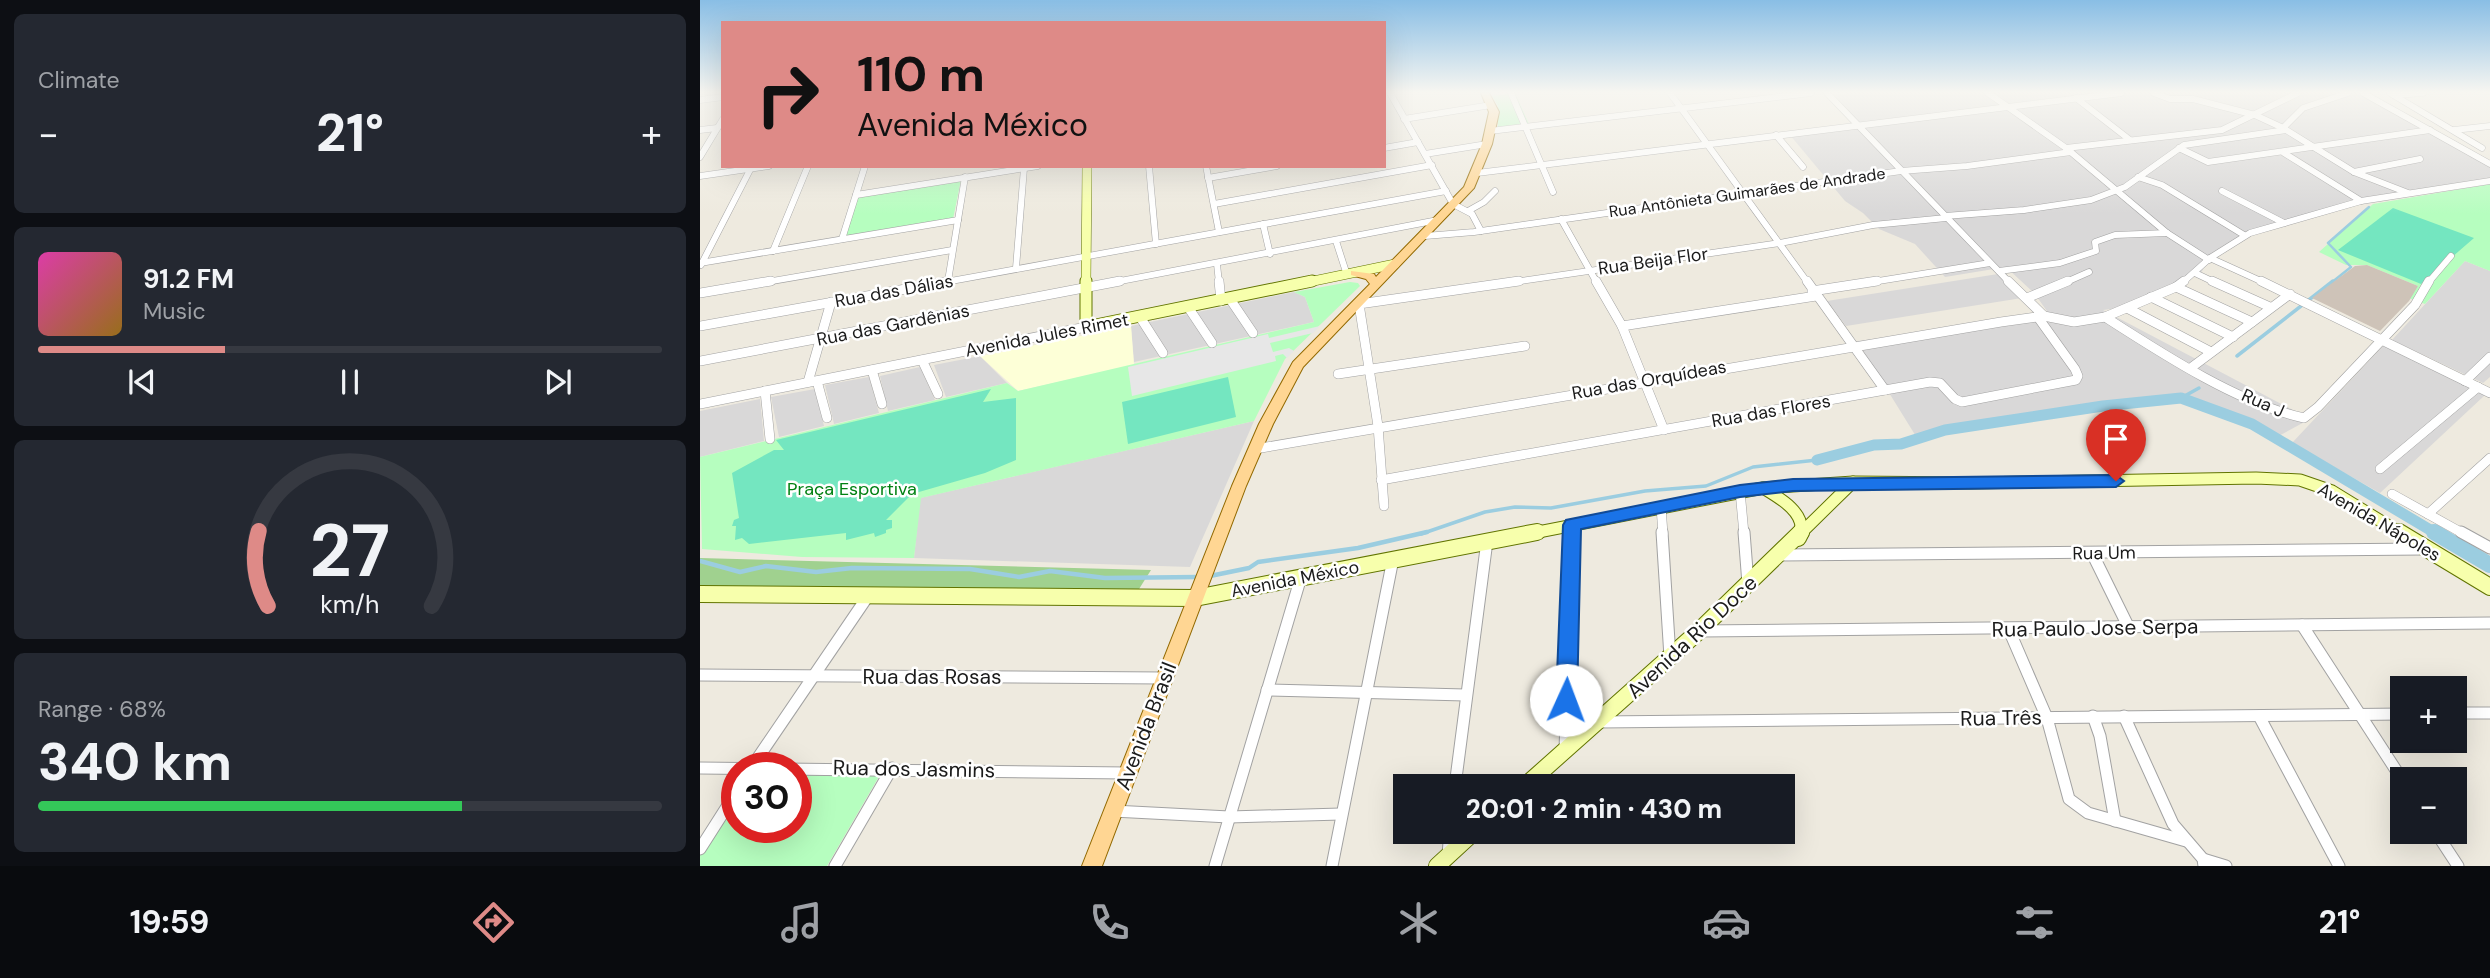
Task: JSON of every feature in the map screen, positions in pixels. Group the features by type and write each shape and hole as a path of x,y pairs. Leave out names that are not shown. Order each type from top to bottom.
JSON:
{"main road":[{"name":"Avenida Brasil","path":"1092,866 1208,563 1282,390 1298,365 1425,236 1469,187 1477,173 1489,133"},
{"path":"1351,274 1370,276 1376,285"}],"street":[{"path":"701,153 714,133"},
{"path":"1413,133 1453,204 1468,211 1479,223 1481,231"},
{"path":"1530,133 1553,192"},
{"path":"1697,133 1780,243 1885,390"},
{"path":"1477,173 1787,133"},
{"path":"1864,133 2027,298 2041,316"},
{"path":"2046,133 2167,233 2209,259 2304,300 2490,393"},
{"path":"2122,133 2130,140"},
{"name":"Rua Antônieta Guimarães de Andrade","path":"1425,236 1481,231 1901,171 1967,166 2178,133"},
{"name":"Rua Beija Flor","path":"1359,304 1780,243 1873,225 2044,208 2091,200 2125,187 2182,146 2257,133"},
{"path":"2291,133 2354,172 2409,194"},
{"path":"2170,134 2182,146 2208,162 2407,133"},
{"path":"2436,133 2490,164"},
{"path":"2458,133 2482,148"},
{"path":"1776,135 1803,167"},
{"path":"1386,148 1418,142"},
{"path":"1425,154 1487,144"},
{"path":"2284,153 2361,201"},
{"path":"2354,172 2420,159"},
{"path":"1214,204 1432,166"},
{"path":"700,176 751,168"},
{"path":"701,264 751,168"},
{"path":"773,251 807,168"},
{"path":"842,239 865,168"},
{"path":"856,195 1029,168"},
{"path":"1086,327 1087,168"},
{"path":"1149,168 1156,244"},
{"path":"1206,168 1219,232"},
{"path":"1208,178 1266,168"},
{"path":"1016,268 1024,169"},
{"path":"948,281 965,177"},
{"path":"2138,177 2162,185 2244,236"},
{"name":"Rua das Orquídeas","path":"1255,449 1854,345 2041,316 2074,321 2105,317 2176,286 2209,259 2244,236 2361,201 2490,181"},
{"name":"Rua das Dálias","path":"700,326 1446,191"},
{"path":"1468,211 1484,202 1495,191"},
{"path":"2222,191 2284,223"},
{"path":"701,264 958,219"},
{"path":"1561,219 1622,326 1664,430"},
{"name":"Rua das Gardênias","path":"700,361 1438,220"},
{"path":"1263,224 1270,254"},
{"path":"1999,271 2047,267 2075,261 2096,251 2095,242 2106,236 2167,233"},
{"path":"1336,241 1351,274"},
{"path":"700,293 952,250"},
{"name":"Rua J","path":"2105,317 2192,367 2273,408 2304,418 2318,407 2415,305 2431,277 2451,256"},
{"path":"1622,326 1990,263"},
{"path":"1217,264 1225,300 1253,333"},
{"name":"Avenida Jules Rimet","path":"700,404 1395,264"},
{"path":"2027,298 2089,272"},
{"path":"2195,273 2270,307"},
{"path":"2176,286 2252,322"},
{"path":"2192,367 2290,294"},
{"path":"2151,297 2233,337"},
{"path":"827,418 812,382 819,339 831,302"},
{"path":"1359,304 1378,426 1384,506"},
{"path":"1188,307 1212,343"},
{"path":"2127,308 2211,352"},
{"name":"Rua das Flores","path":"1381,480 1936,382 1943,385 1955,400 1962,402 2076,380 2078,376 2075,369 2041,316"},
{"path":"1140,317 1163,353"},
{"path":"1338,374 1525,346"},
{"path":"2465,381 2490,357"},
{"path":"922,360 938,394"},
{"path":"873,370 882,404"},
{"path":"2380,469 2478,387"},
{"path":"765,391 770,439"},
{"path":"2428,514 2490,457"},
{"name":"Avenida Nápoles","path":"1884,482 2256,478 2301,480 2332,491 2490,587"},
{"name":"Avenida Rio Doce","path":"1538,774 1781,555 1853,482"},
{"name":"Avenida México","path":"700,594 868,596 1197,592 1301,577 1740,491 1884,482"},
{"path":"1763,488 1796,513 1802,529 1798,538"},
{"path":"1740,491 1748,585"},
{"path":"2392,494 2490,548"},
{"path":"1661,507 1670,657"},
{"path":"1565,750 1572,525"},
{"path":"1456,774 1487,541"},
{"name":"Rua Um","path":"1781,555 2427,549"},
{"path":"2092,553 2129,628"},
{"path":"1332,866 1393,559"},
{"path":"1215,866 1301,577"},
{"path":"762,752 868,596"},
{"name":"Rua Paulo Jose Serpa","path":"1699,631 2009,630 2490,623"},
{"path":"2302,625 2394,767"},
{"path":"2009,630 2047,718 2066,793 2080,809 2186,841"},
{"name":"Rua das Rosas","path":"700,675 1164,678"},
{"path":"1267,690 1465,695"},
{"path":"2467,713 2490,713"},
{"name":"Rua Três","path":"1599,722 2390,714"},
{"path":"2093,716 2100,736 2115,821"},
{"path":"2124,716 2173,824 2204,862 2226,866"},
{"path":"2259,716 2339,866"},
{"name":"Rua dos Jasmins","path":"700,768 721,768"},
{"name":"Rua dos Jasmins","path":"812,768 1127,773"},
{"path":"835,866 892,768"},
{"path":"1113,811 1229,817 1341,814"},
{"path":"700,849 721,816"},
{"path":"1442,861 1447,844"},
{"path":"1442,861 1461,844"},
{"path":"2444,844 2458,866"}],"shaded area":[{"path":"2439,133 2490,162 2490,178 2361,198 2327,214 2243,234 2210,259 2200,274 2133,306 2103,310 2310,419 2275,438 2252,419 2201,400 2110,404 2064,416 2012,418 1917,438 1857,341 2051,317 2035,294 2006,267 1945,277 1915,244 1879,229 1863,213 1845,201 1790,135"},
{"path":"2465,261 2490,271 2490,377 2483,383 2392,340"},
{"path":"1998,274 2022,298 1846,326 1827,301"},
{"path":"1294,292 1305,297 1314,322 1134,362 1131,326"},
{"path":"1131,326 1134,365 1018,391 980,356"},
{"path":"1320,326 1313,333 1270,343 1273,352 1289,348 1294,351 1287,358 1283,354 1275,356 1276,361 1132,396 1128,367 1268,334 1269,338"},
{"path":"2384,345 2485,395 2380,493 2292,443"},
{"path":"980,356 1007,383 946,397 934,365"},
{"path":"920,367 935,400 888,411 880,376"},
{"path":"869,377 879,413 834,424 825,385"},
{"path":"815,389 824,426 779,437 771,397"},
{"path":"760,399 764,441 700,457 700,411"},
{"path":"1254,421 1190,567 914,558 920,498"}],"green space":[{"path":"961,180 953,219 843,237 859,196"},
{"path":"2490,184 2490,271 2465,261 2425,304 2406,297 2418,286 2367,265 2346,265 2319,252 2373,204"},
{"path":"2393,208 2474,238 2421,284 2338,250"},
{"name":"Praça Esportiva","path":"1350,282 1360,286 1285,359 1254,421 921,498 914,558 802,557 702,549 700,457 1007,383 1018,391 1314,322 1305,297 1294,292"},
{"path":"1228,377 1236,417 1128,444 1122,402"},
{"path":"991,389 983,402 1016,398 1016,460 985,473 912,494 886,520 892,520 892,528 875,537 874,533 846,540 846,533 749,544 742,538 735,540 736,526 732,526 734,520 739,518 732,473 774,450 784,450 776,440"},
{"path":"700,558 1151,570 1134,597 700,592"},
{"path":"812,771 881,773 827,866 700,866 700,839 721,809 721,843 812,843"}],"building":[{"path":"2367,265 2418,286 2409,301 2380,331 2312,298 2355,266"}],"waterway":[{"path":"2331,283 2351,267 2328,243 2369,207"},
{"path":"2237,356 2333,281"},
{"path":"2181,398 2199,388"},
{"path":"1817,460 1874,445 1901,444 1945,430 2103,406 2181,398 2252,424 2437,534"},
{"path":"1426,532 1485,512 1515,507 1551,508 1645,491 1706,486 1753,467 1817,460"},
{"path":"1210,576 1249,568 1258,562 1358,548 1426,532"},
{"path":"1421,534 1426,532"},
{"path":"2434,532 2490,565"},
{"path":"700,561 740,572 766,566 816,572 852,568 970,569 1019,577 1050,571 1105,578 1198,577"}],"route":[{"path":"1566,700 1572,525 1740,491 1793,485 1853,482 2116,481"}]}
